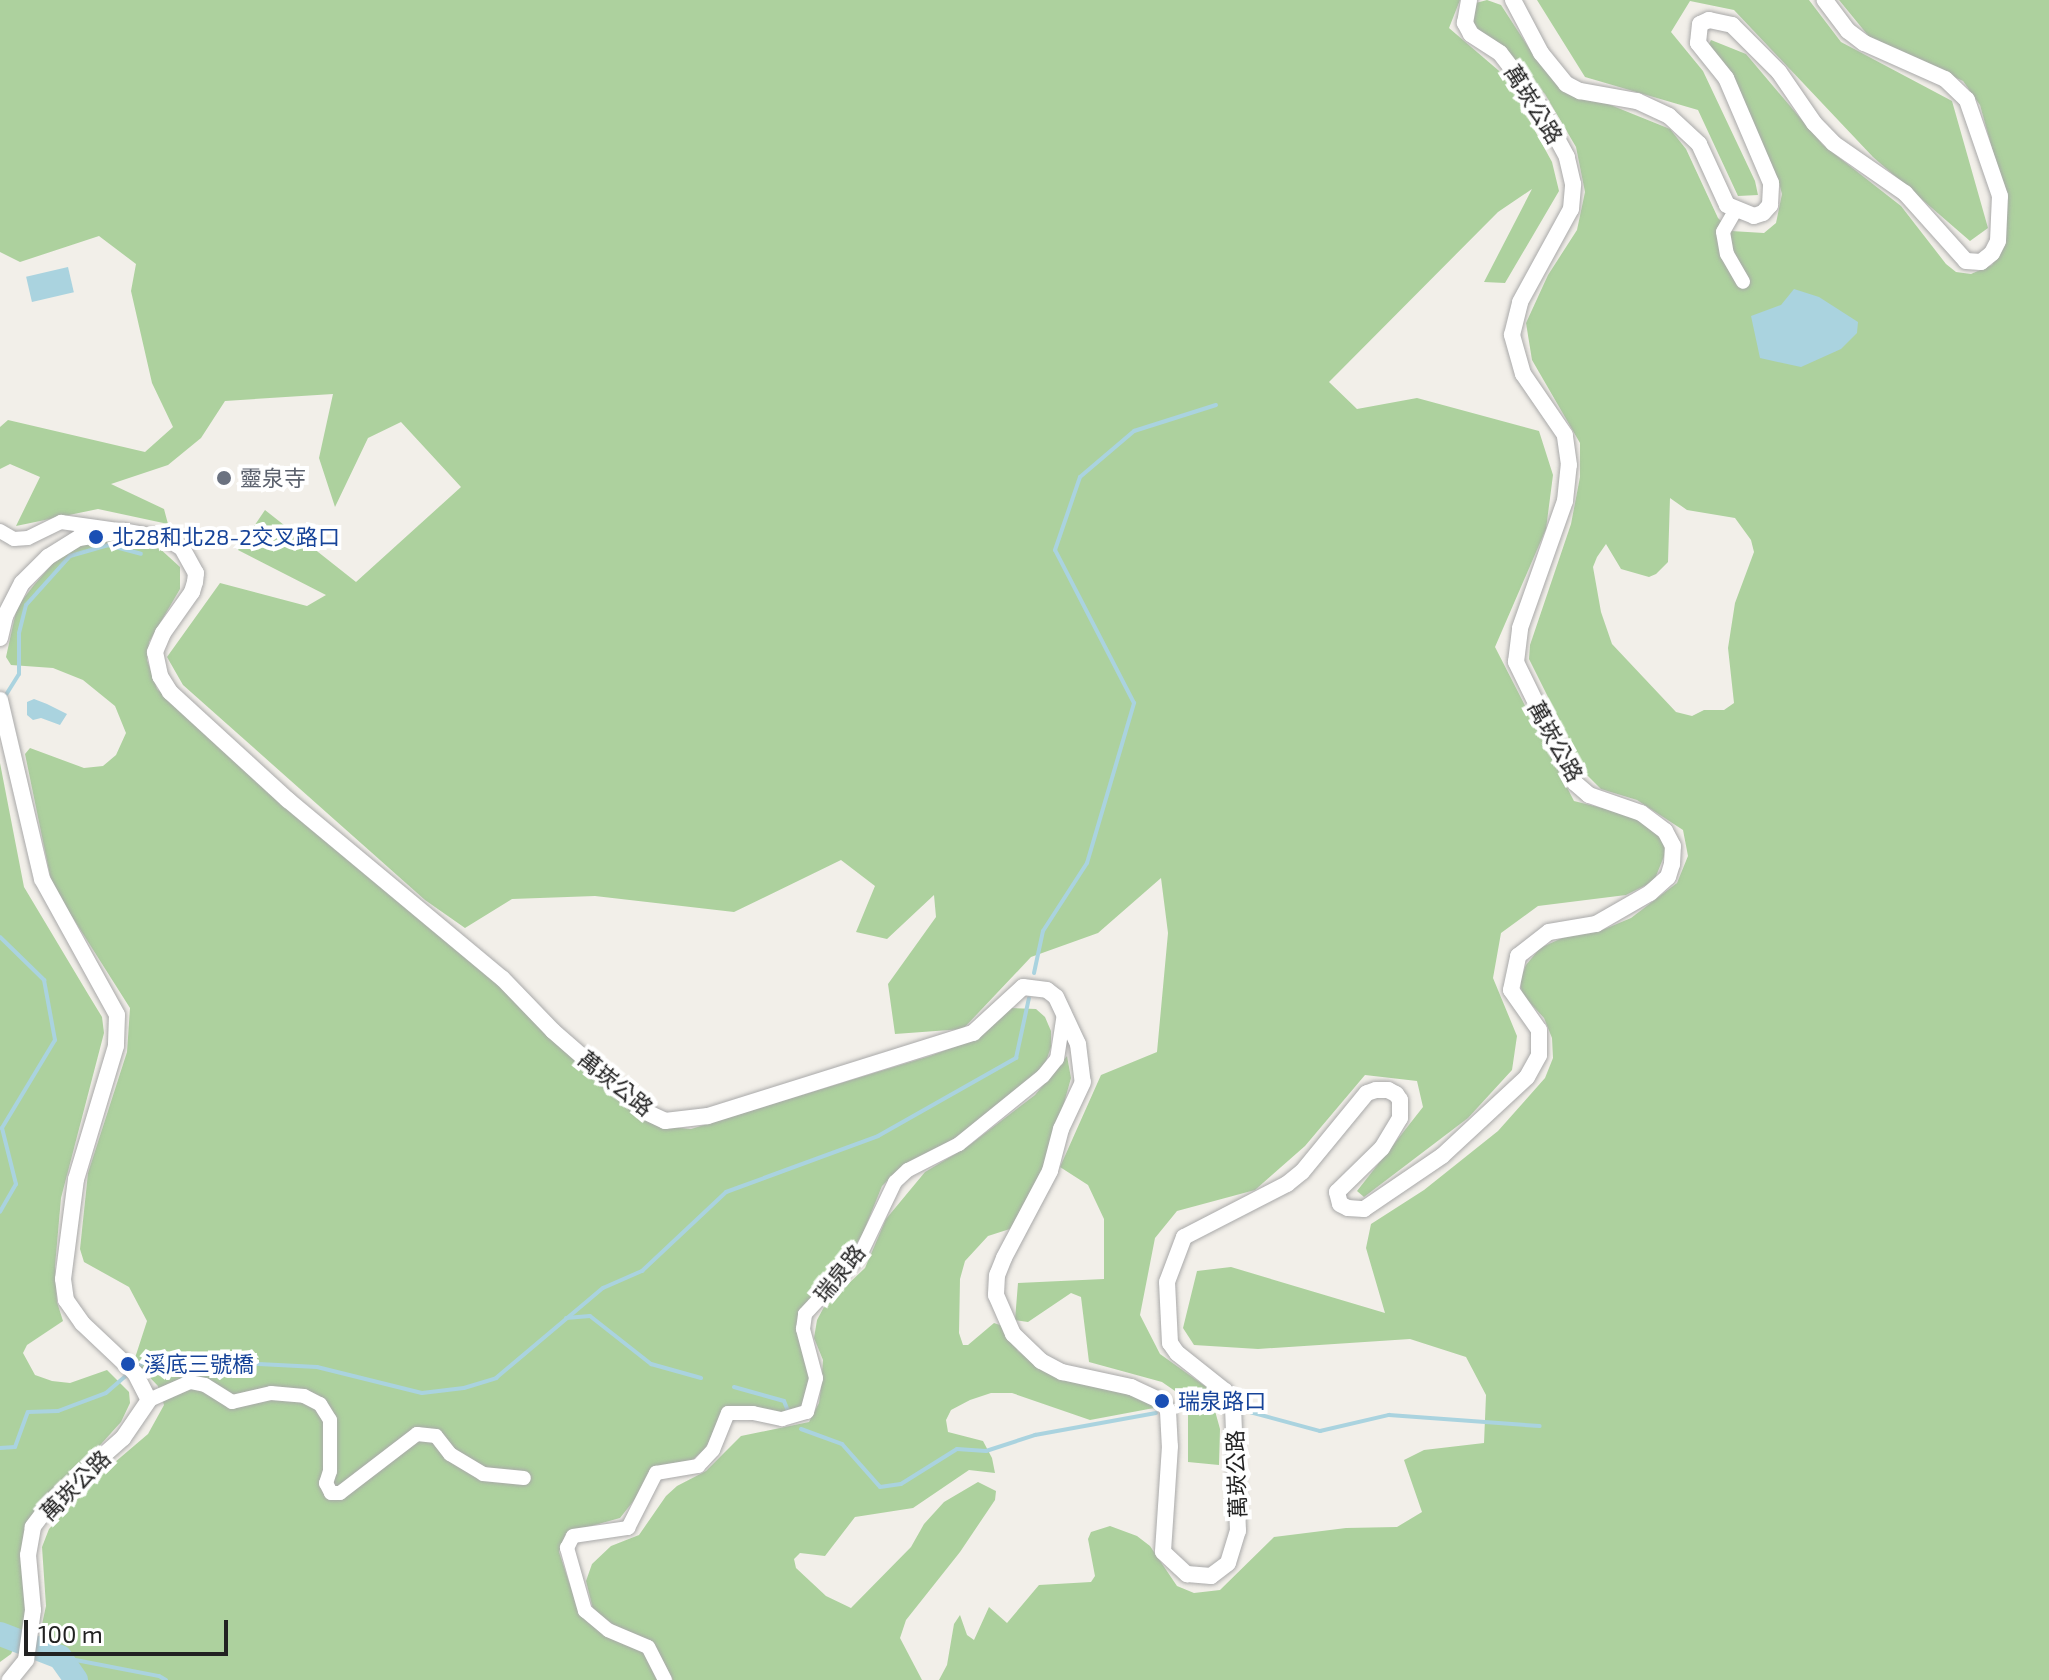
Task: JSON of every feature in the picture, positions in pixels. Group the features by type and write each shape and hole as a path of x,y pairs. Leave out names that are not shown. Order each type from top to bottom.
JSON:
{"street":[{"name":"萬崁公路","path":"0,638 15,595 41,563 79,538 123,531 167,539 182,548 196,573 192,592 156,645 155,664 170,692 288,800 502,978 553,1031 656,1117 677,1122 708,1116 973,1033 1023,987 1047,990 1056,997 1078,1044 1083,1082 1061,1129 1050,1171 997,1275 996,1295 1013,1334 1041,1361 1062,1372 1131,1387 1163,1402 1168,1411 1170,1446 1163,1552 1187,1574 1211,1576 1228,1563 1238,1531 1233,1408 1225,1391 1177,1353 1170,1343 1167,1282 1184,1237 1287,1184 1302,1172 1367,1093 1376,1090 1396,1094 1400,1100 1400,1118 1382,1148 1337,1192 1340,1204 1364,1209 1442,1156 1527,1077 1539,1055 1539,1030 1511,990 1518,956 1549,932 1596,924 1650,893 1668,877 1672,864 1673,846 1665,831 1641,813 1589,795 1575,783 1516,662 1520,628 1565,501 1569,465 1565,435 1523,374 1512,335 1520,302 1567,219 1573,184 1567,157 1536,100 1500,53 1471,34 1465,23 1469,0"},
{"name":"萬崁公路","path":"1513,0 1541,53 1566,84 1580,91 1637,101 1682,125 1699,144 1727,205 1735,211"},
{"path":"1743,282 1727,254 1723,232 1735,211 1754,216 1763,213 1770,205 1771,183 1726,78 1698,43 1700,24 1709,20 1732,25 1744,36 1779,72 1814,123 1833,143 1905,193 1966,261 1981,262 1992,253 1998,241 2000,196 1967,100 1945,79 1864,43 1848,31 1825,0"},
{"path":"0,531 14,539 28,538 61,522 79,522 123,531"},
{"path":"0,700 42,879 117,1015 116,1046 76,1179 63,1279 66,1300 82,1323 131,1369 149,1400 190,1382 205,1385 232,1402 271,1393 304,1396 320,1404 330,1420 330,1471 326,1483 331,1493 340,1493 417,1434 436,1436 450,1454 483,1474 524,1478"},
{"name":"瑞泉路","path":"665,1680 648,1647 608,1630 585,1611 567,1548 573,1536 628,1528 656,1473 698,1466 713,1450 728,1413 753,1413 782,1419 807,1412 816,1378 803,1329 805,1314 860,1255 895,1182 908,1170 959,1144 1043,1076 1057,1059 1064,1012"},
{"name":"萬崁公路","path":"10,1680 26,1660 33,1610 28,1555 33,1527 53,1500 123,1438 149,1400"}],"green space":[{"path":"0,0 1460,0 1449,28 1505,76 1552,162 1559,191 1505,283 1484,282 1532,189 1498,212 1329,382 1357,409 1417,398 1539,431 1553,475 1546,529 1495,647 1574,801 1658,822 1669,844 1654,881 1626,895 1538,906 1501,933 1493,978 1517,1036 1512,1070 1468,1118 1364,1197 1357,1191 1423,1107 1417,1081 1365,1075 1305,1146 1255,1190 1177,1211 1155,1238 1140,1315 1160,1354 1209,1389 1220,1429 1219,1465 1188,1462 1188,1400 1162,1382 1089,1362 1081,1297 1071,1293 1028,1322 1015,1320 1018,1283 1104,1279 1104,1219 1088,1185 1060,1167 1101,1075 1157,1052 1168,933 1161,878 1098,933 1031,957 963,1029 895,1034 888,984 936,917 934,895 887,939 856,932 875,886 841,860 734,912 595,896 512,899 465,928 425,900 183,685 167,657 220,583 307,606 326,595 238,550 265,510 356,582 461,487 401,422 368,438 335,507 319,458 333,394 225,401 201,438 168,465 111,484 164,509 168,524 98,509 16,526 40,477 10,464 0,469 0,427 8,420 145,452 173,427 152,383 131,291 136,264 99,236 20,262 0,252"},
{"path":"1487,0 1501,5 1529,48 1561,85 1670,129 1686,149 1718,218 1731,231 1764,233 1776,223 1782,194 1778,179 1708,46 1711,40 1746,54 1823,145 1901,206 1946,264 1956,272 1971,274 1992,265 1998,254 2004,192 1980,105 1963,81 1871,39 1839,0 2049,0 2049,1680 939,1680 947,1665 954,1624 960,1615 967,1635 974,1640 989,1607 1007,1623 1039,1585 1091,1582 1095,1576 1088,1539 1091,1532 1110,1526 1137,1536 1150,1546 1177,1586 1194,1593 1220,1590 1274,1537 1346,1528 1397,1527 1422,1512 1404,1460 1424,1450 1484,1443 1486,1395 1466,1357 1410,1339 1258,1349 1194,1345 1183,1328 1197,1271 1231,1267 1385,1313 1366,1248 1371,1224 1424,1190 1498,1131 1545,1078 1553,1058 1552,1038 1544,1018 1522,994 1520,980 1526,965 1540,948 1571,934 1600,931 1631,918 1677,883 1688,856 1683,830 1637,800 1601,789 1587,775 1529,659 1530,645 1571,524 1580,477 1580,443 1532,360 1526,323 1548,275 1577,230 1585,192 1576,147 1545,94 1510,56 1472,26 1476,3","holes":["1670,498 1687,510 1735,518 1751,540 1754,552 1735,603 1728,648 1734,703 1724,710 1704,710 1692,716 1676,712 1612,644 1601,612 1593,567 1606,544 1621,569 1649,577 1656,574 1668,562"]},
{"path":"1537,0 1809,0 1841,42 1952,101 1988,228 1970,241 1873,157 1734,10 1690,1 1671,32 1703,71 1755,181 1758,195 1738,196 1698,110 1585,77"},
{"path":"105,538 132,539 158,547 180,567 180,589 149,642 147,660 157,689 295,816 497,982 659,1126 691,1129 930,1056 965,1043 1010,1008 1036,1009 1045,1017 1051,1031 1051,1047 1044,1067 960,1135 894,1174 882,1186 863,1233 850,1255 804,1307 797,1323 811,1379 803,1408 785,1414 745,1408 714,1432 705,1449 691,1461 661,1466 620,1518 566,1533 559,1552 580,1615 603,1634 645,1651 660,1680 64,1680 55,1667 35,1656 46,1606 42,1547 49,1529 101,1474 148,1434 164,1405 158,1386 134,1361 147,1321 129,1287 84,1262 80,1249 88,1173 127,1052 130,1008 52,885 25,754 30,748 84,768 103,766 116,755 126,733 115,706 83,680 53,668 11,665 6,657 17,607 34,585 55,561 72,549"},
{"path":"0,763 24,887 102,1017 104,1033 61,1198 55,1266 57,1302 63,1321 27,1345 23,1353 35,1375 52,1381 70,1383 107,1370 129,1392 130,1403 121,1422 28,1525 25,1624 11,1654 0,1662"},
{"path":"1067,1056 1071,1078 1045,1171 1016,1227 988,1236 965,1261 960,1279 959,1333 963,1345 968,1345 994,1323 1003,1326 1018,1351 1038,1366 1154,1399 1154,1408 1090,1420 1012,1393 991,1393 970,1400 951,1410 946,1420 948,1432 983,1441 992,1458 995,1473 969,1470 913,1508 855,1517 825,1556 800,1553 794,1559 796,1568 826,1596 851,1608 911,1547 924,1524 944,1502 978,1482 996,1491 995,1500 960,1552 906,1620 900,1638 922,1680 673,1680 656,1648 620,1630 593,1609 586,1581 592,1564 611,1546 639,1535 666,1496 677,1486 706,1471 741,1436 809,1422 819,1403 821,1388 823,1360 814,1338 817,1320 824,1307 865,1268 886,1219 925,1172 967,1147 1035,1095"}],"water":[{"path":"68,267 74,292 32,302 26,277"},
{"path":"1794,289 1819,297 1858,322 1857,333 1841,349 1801,367 1760,358 1751,316 1781,305"},
{"path":"34,699 67,714 60,725 41,718 33,720 27,715 27,702"}],"waterway":[{"path":"1034,973 1043,931 1087,863 1134,703 1055,550 1080,477 1134,431 1216,405"},
{"path":"4,698 19,674 19,633 26,605 70,556 108,545 141,554"},
{"path":"0,937 44,980 55,1040 2,1128 16,1184 0,1212"},
{"path":"135,1369 144,1362 177,1353 240,1363 317,1367 422,1393 464,1388 496,1378 603,1288 642,1271 726,1192 878,1136 1016,1058 1029,998"},
{"path":"566,1318 590,1316 651,1364 701,1378"},
{"path":"0,1448 15,1447 28,1412 58,1411 106,1393 128,1374"},
{"path":"734,1387 784,1401 788,1411"},
{"path":"1180,1409 1221,1409"},
{"path":"1246,1411 1320,1431 1389,1415 1540,1426"},
{"path":"801,1429 842,1444 880,1487 901,1484 957,1449 986,1451 1035,1435 1156,1413"},
{"path":"0,1634 60,1657 76,1680"},
{"path":"60,1657 159,1676 166,1680"}],"place":[{"name":"靈泉寺","path":"224,478"},
{"name":"北28和北28-2交叉路口","path":"96,537"},
{"name":"溪底三號橋","path":"128,1364"},
{"name":"瑞泉路口","path":"1162,1401"}]}
